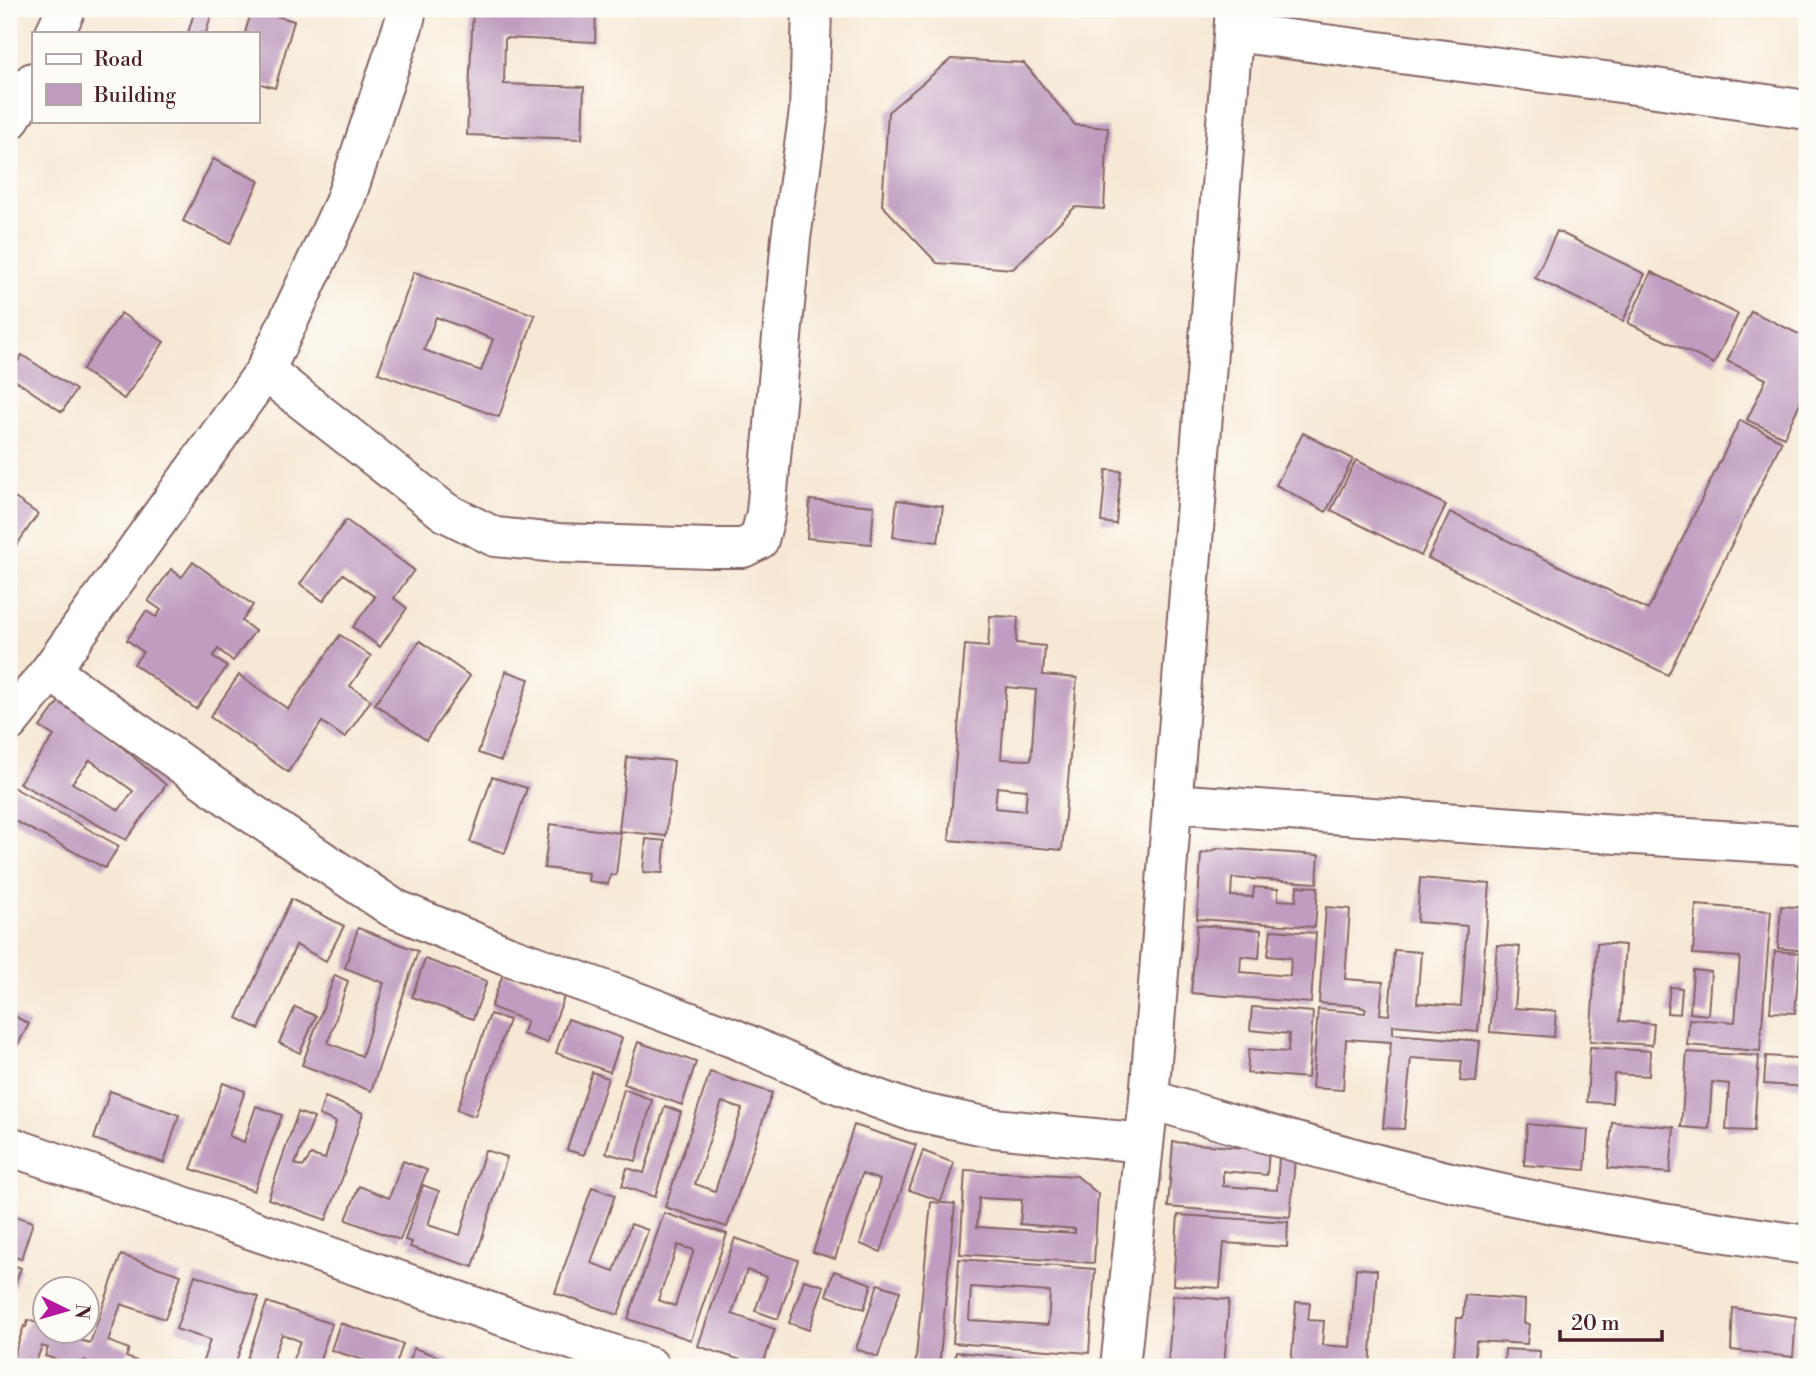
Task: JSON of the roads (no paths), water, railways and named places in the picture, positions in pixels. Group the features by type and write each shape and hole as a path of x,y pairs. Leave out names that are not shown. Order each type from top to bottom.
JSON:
{"street":[{"path":"55,32 66,9"},
{"path":"9,722 50,671 265,371 344,203 407,9"},
{"path":"265,371 445,512 495,537 558,543 709,548 743,548 759,540 766,513 792,238 809,111 812,9"},
{"path":"1120,1367 1149,1099 1235,20 1807,110"},
{"path":"9,121 32,84"},
{"path":"50,671 244,808 393,908 506,955 733,1038 832,1082 908,1110 994,1128 1143,1143"},
{"path":"1172,803 1807,845"},
{"path":"1149,1099 1250,1130 1508,1195 1650,1222 1807,1245"},
{"path":"9,1146 650,1367"}]}
